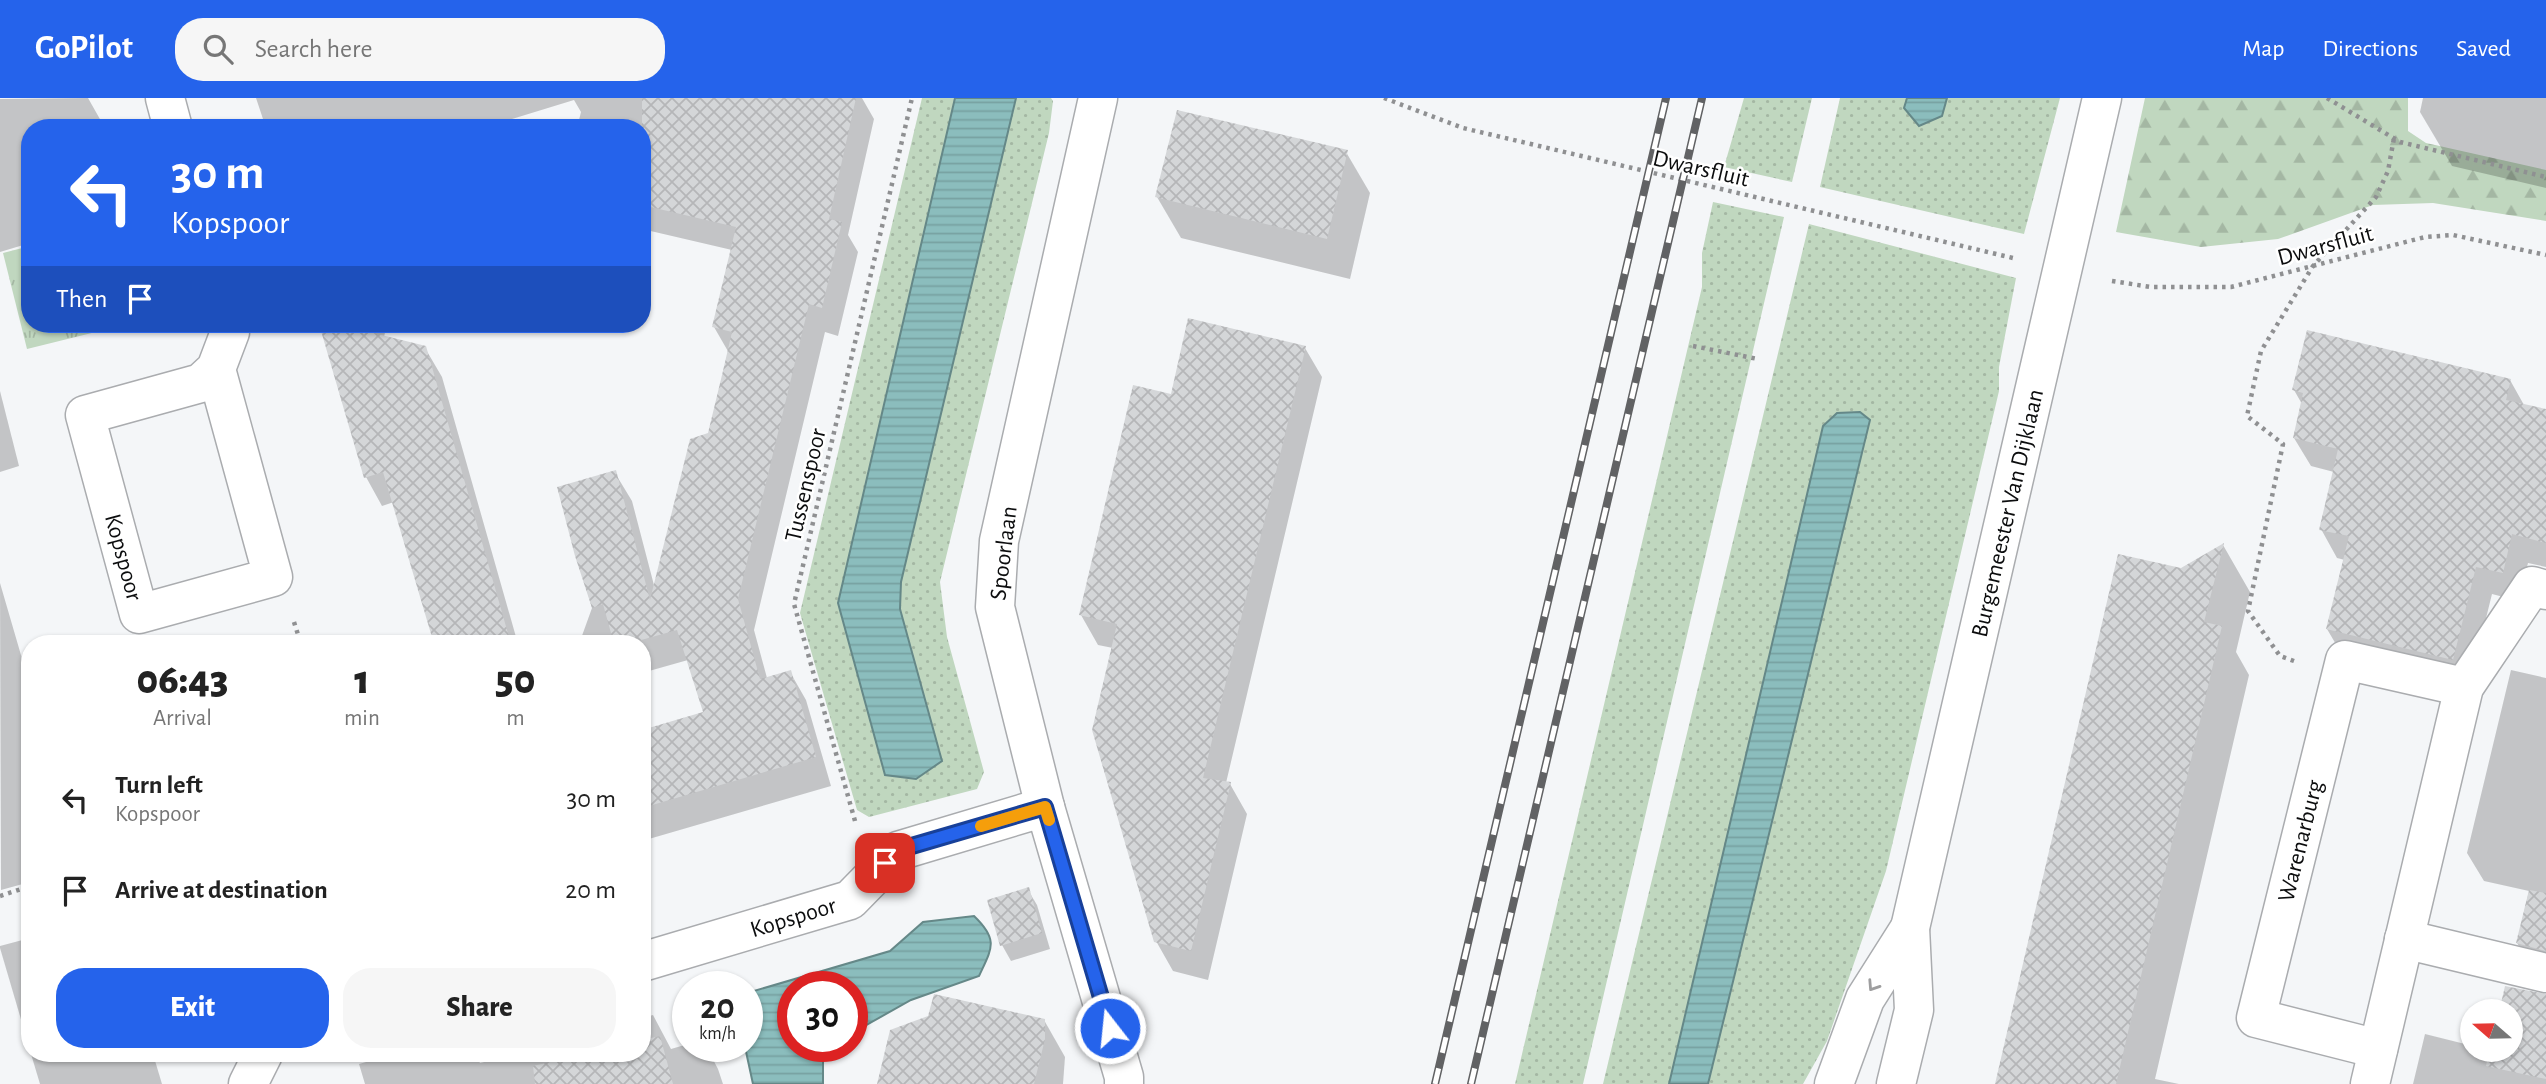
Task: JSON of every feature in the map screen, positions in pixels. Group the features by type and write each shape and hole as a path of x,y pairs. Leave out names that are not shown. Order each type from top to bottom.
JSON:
{"street":[{"path":"165,98 171,119"},
{"name":"Spoorlaan","path":"1098,98 999,541 995,607 1045,807 1124,1084"},
{"name":"Burgemeester Van Dijklaan","path":"1896,1084 1914,1010 1910,928 2102,98"},
{"path":"216,369 229,333"},
{"name":"Kopspoor","path":"216,369 273,577 139,614 85,415 201,383 216,369"},
{"name":"Warenarburg","path":"2340,679 2256,1018 2374,1066 2464,687 2532,586 2546,590"},
{"path":"2340,679 2345,660 2464,687"},
{"name":"Kopspoor","path":"651,959 850,900 898,850 1045,807"},
{"name":"Burgemeester Van Dijklaan","path":"1834,1084 1865,999 1910,928"},
{"path":"2403,939 2546,973"},
{"path":"248,1084 259,1062"}],"path":[{"name":"Tussenspoor","path":"872,876 794,604 912,98"},
{"name":"Dwarsfluit","path":"1384,98 1463,128 2014,258"},
{"path":"2327,98 2400,142 2546,177"},
{"path":"2340,679 2280,656 2248,611 2283,444 2247,416 2261,351 2313,266 2376,197 2388,171 2394,138"},
{"name":"Dwarsfluit","path":"2112,281 2151,287 2231,287 2425,237 2453,234 2546,255"},
{"path":"1693,345 1758,359"},
{"path":"0,896 21,889"}],"green space":[{"path":"922,98 955,98 838,603 900,609 901,582 1016,98 1051,98 1053,101 1049,133 940,582 947,637 984,772 977,789 869,817 857,810 800,613"},
{"path":"1744,98 1812,98 1792,182 1724,167"},
{"path":"1840,98 1907,98 1904,108 1942,116 1947,98 2060,98 2024,234 1820,187"},
{"path":"2145,98 2408,98 2408,131 2426,143 2546,170 2546,221 2433,203 2373,205 2278,239 2201,247 2116,232"},
{"path":"1713,202 1784,217 1583,1084 1515,1084 1702,287 1702,253"},
{"path":"1809,224 2016,278 1999,367 1999,391 1886,871 1827,1041 1803,1084 1708,1084 1870,421 1837,413 1823,426 1669,1084 1603,1084"},
{"path":"21,248 21,325 3,253"},
{"path":"23,333 92,333 27,349"}],"water":[{"path":"955,98 1016,98 901,582 900,609 942,761 916,779 885,775 838,603"},
{"path":"1907,98 1947,98 1942,116 1919,126 1904,108"},
{"path":"1860,412 1870,420 1708,1084 1669,1084 1823,426 1837,413"},
{"path":"974,916 987,932 991,944 979,976 911,1000 868,1024 868,971 822,971 890,951 923,922"},
{"path":"777,984 777,1062 823,1062 823,1084 753,1084 748,1062 763,1062 763,988"}],"building":[{"path":"642,98 856,98 829,219 842,222 822,308 809,304 738,599 760,679 791,670 816,757 651,805 651,727 703,712 677,630 651,637 651,635 612,635 603,604 592,608 557,487 616,470 650,600 690,439 708,433 732,332 712,327 736,227 651,207 651,119 642,119"},
{"path":"1177,110 1348,150 1327,239 1155,197"},
{"path":"1188,318 1306,346 1203,778 1231,782 1191,951 1154,942 1092,730 1117,624 1079,615 1133,385 1171,394"},
{"path":"2307,330 2511,379 2506,400 2546,409 2546,543 2512,534 2503,573 2476,567 2453,660 2326,629 2349,536 2319,530 2338,449 2293,438 2303,393 2292,390"},
{"path":"322,333 373,333 426,346 508,635 431,635 383,472 364,478"},
{"path":"2224,543 2204,622 2222,626 2116,1084 1995,1084 2118,554 2181,568"},
{"path":"1029,887 1042,933 1000,946 987,900"},
{"path":"2529,890 2546,893 2546,951 2516,943"},
{"path":"2505,986 2546,994 2546,1079 2486,1066 2487,1062 2524,1062 2524,999 2502,999"},
{"path":"934,994 1045,1019 1045,1039 1034,1084 877,1084 890,1030 928,1016"},
{"path":"660,1036 673,1084 535,1084 533,1066 550,1062 651,1062 651,1038"}],"railway":[{"path":"1435,1084 1666,98"},
{"path":"1471,1084 1702,98"}],"slow traffic":[{"path":"981,826 1045,807 1049,820"}],"route":[{"path":"885,863 898,850 1045,807 1110,1028"}]}
